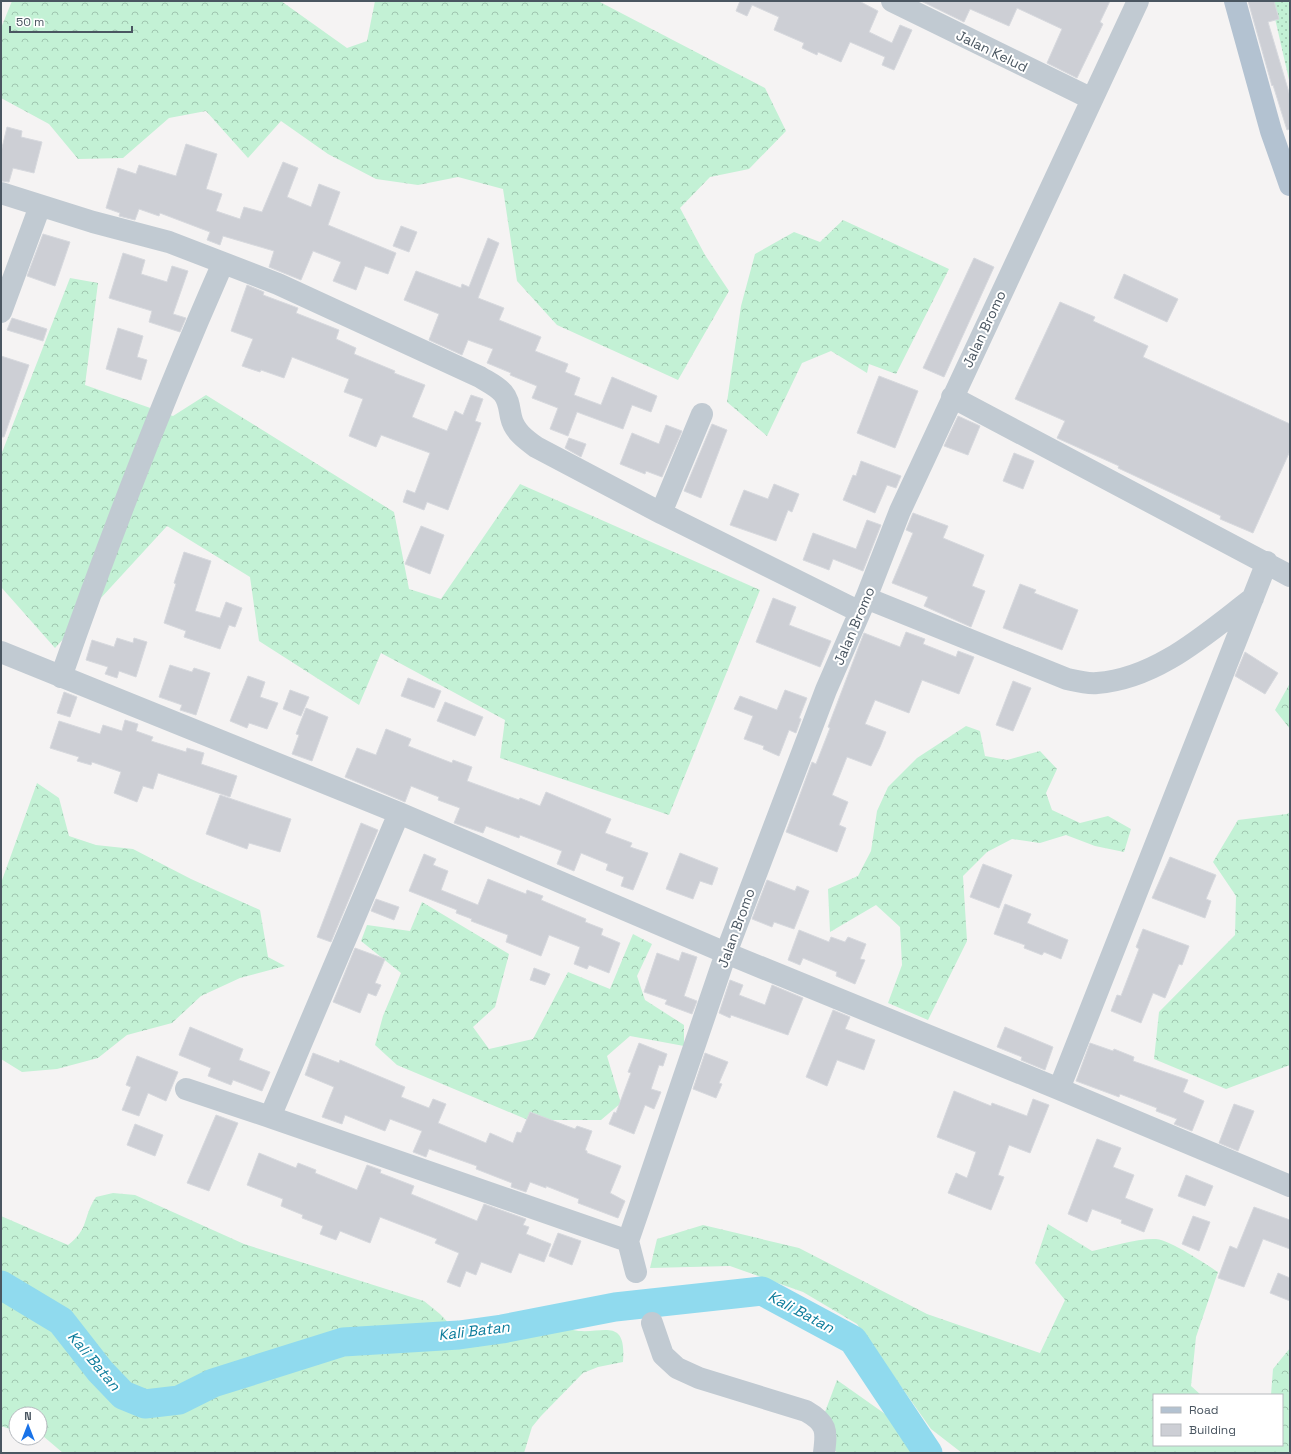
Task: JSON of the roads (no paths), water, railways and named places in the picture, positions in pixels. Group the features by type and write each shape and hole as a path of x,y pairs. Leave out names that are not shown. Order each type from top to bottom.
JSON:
{"main road":[{"path":"1235,1 1271,131 1290,185"}],"street":[{"name":"Jalan Kelud","path":"892,1 1092,99"},
{"name":"Jalan Bromo","path":"628,1241 726,953 826,690 863,605 900,510 1138,1"},
{"path":"1,193 40,206 169,242 278,284 480,377 503,394 509,402 511,419 516,429 524,438 661,513 863,605 1067,679 1096,684 1120,680 1149,670 1186,648 1253,598"},
{"path":"1,312 40,206"},
{"path":"61,677 143,451 186,345 223,263"},
{"path":"952,396 1267,562 1290,576"},
{"path":"661,513 702,414"},
{"path":"1059,1089 1267,562"},
{"path":"1,652 399,813 726,953 1059,1089 1290,1186"},
{"path":"270,1117 399,813"},
{"path":"186,1089 628,1241 636,1272"},
{"path":"652,1323 663,1355 677,1368 699,1378 806,1411 818,1418 825,1427 824,1453"}],"waterway":[{"name":"Kali Batan","path":"1,1285 61,1321 100,1371 123,1395 145,1404 179,1400 213,1383 343,1342 459,1335 502,1329 615,1307 762,1291 853,1340 928,1453"}]}
